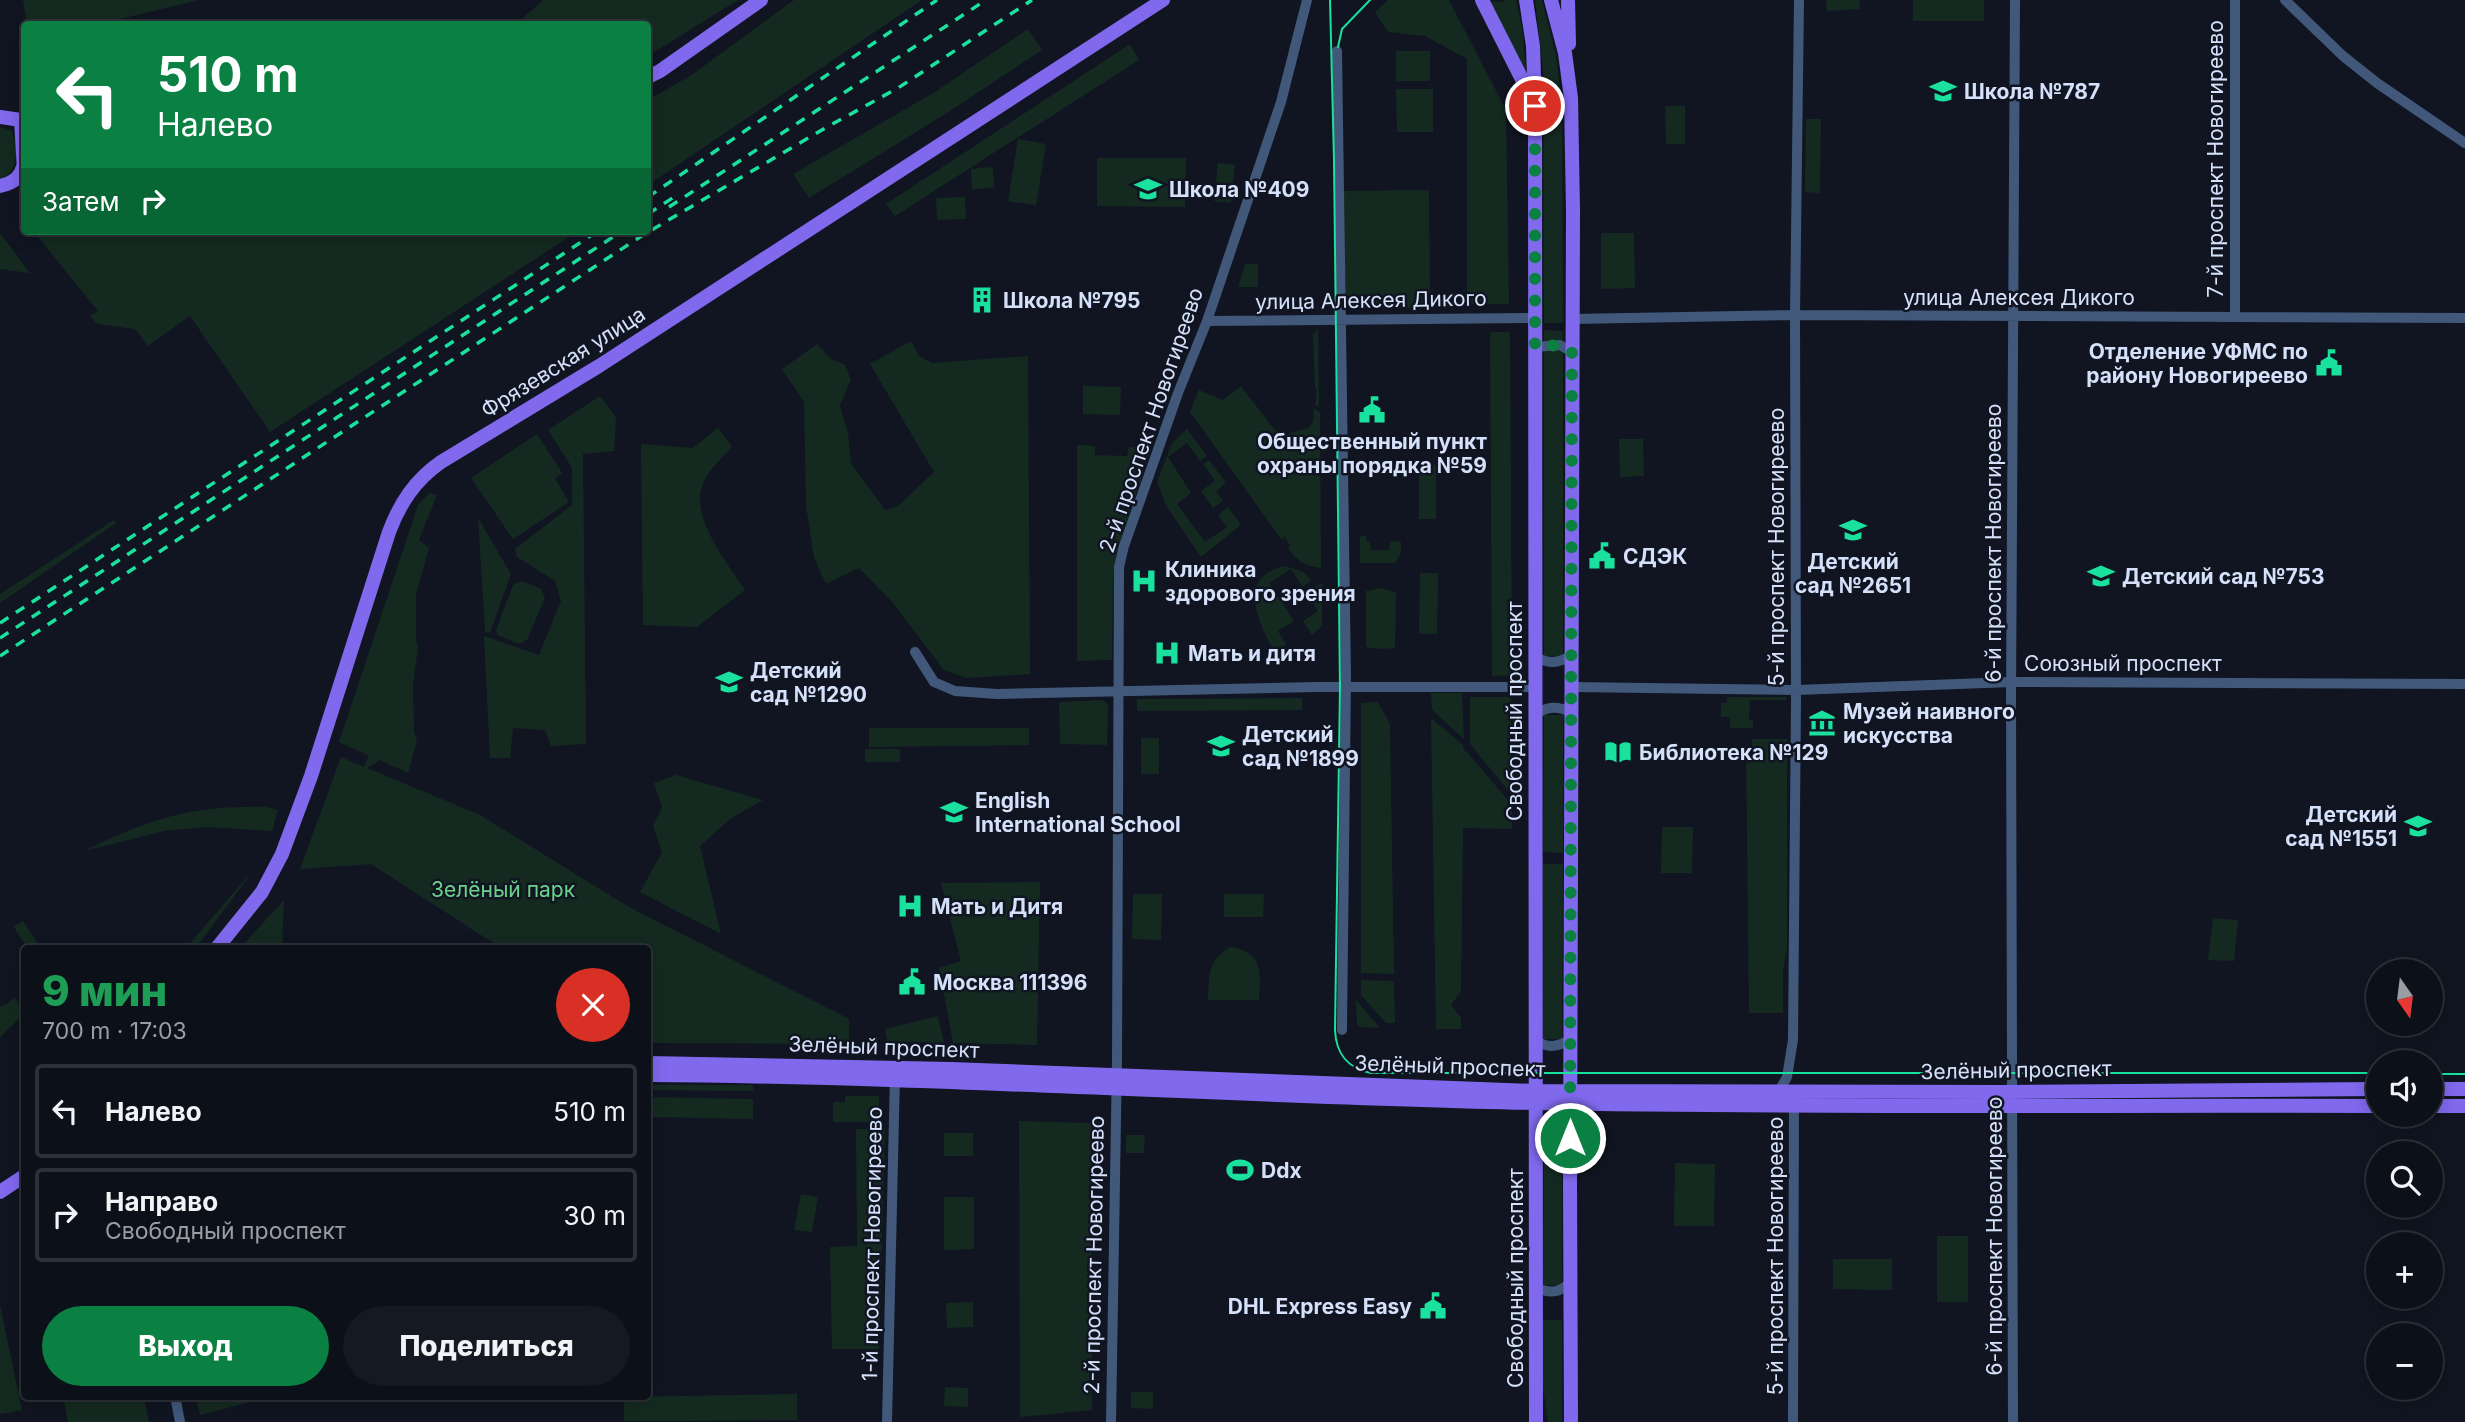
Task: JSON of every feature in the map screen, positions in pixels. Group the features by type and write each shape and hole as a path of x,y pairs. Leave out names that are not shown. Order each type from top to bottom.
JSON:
{"main road":[{"path":"651,75 761,0"},
{"name":"Фрязевская улица","path":"218,945 262,892 282,854 311,776 389,532 401,506 419,479 440,462 599,366 1163,0"},
{"path":"1482,0 1535,106"},
{"name":"Свободный проспект","path":"1526,0 1533,46 1535,106 1536,1422"},
{"path":"1551,0 1565,53 1571,98"},
{"path":"1568,0 1572,319 1571,1422"},
{"path":"0,117 21,120"},
{"path":"0,186 17,179 21,173"},
{"path":"0,186 21,189"},
{"name":"Зелёный проспект","path":"651,1063 1535,1097 2013,1099 2366,1106"},
{"name":"Зелёный проспект","path":"651,1075 895,1074"},
{"name":"Зелёный проспект","path":"2013,1099 2366,1088"},
{"path":"2443,1089 2465,1089"},
{"name":"Зелёный проспект","path":"1570,1097 1779,1090 1794,1098"},
{"path":"2443,1106 2465,1106"},
{"path":"0,1192 21,1178"}],"street":[{"name":"2-й проспект Новогиреево","path":"1111,1422 1116,1082 1118,598 1121,557 1178,393 1207,321 1282,102 1307,0"},
{"name":"5-й проспект Новогиреево","path":"1779,1090 1787,1077 1793,1044 1795,315 1799,0"},
{"name":"6-й проспект Новогиреево","path":"2013,1422 2011,682 2015,0"},
{"name":"7-й проспект Новогиреево","path":"2235,0 2235,317"},
{"path":"2285,0 2343,56 2377,83 2465,143"},
{"path":"1337,51 1346,687 1342,1030"},
{"name":"улица Алексея Дикого","path":"1572,319 1795,315 2465,318"},
{"name":"улица Алексея Дикого","path":"1207,321 1535,318"},
{"path":"1535,347 1560,345 1572,352"},
{"path":"915,652 934,682 955,691 997,694 1346,687 1535,687"},
{"path":"1535,656 1543,662 1572,656"},
{"name":"Союзный проспект","path":"1571,687 1796,690 2011,682 2465,684"},
{"path":"1536,714 1544,708 1553,707 1571,712"},
{"path":"1535,1040 1552,1047 1571,1039"},
{"name":"1-й проспект Новогиреево","path":"887,1422 895,1074"},
{"name":"5-й проспект Новогиреево","path":"1793,1422 1794,1098"},
{"path":"1535,1138 1553,1133 1570,1138"},
{"path":"1535,1287 1553,1293 1563,1290 1570,1283"},
{"path":"176,1400 180,1422"}],"green space":[{"path":"23,0 199,0 112,21 26,21"},
{"path":"543,0 738,0 651,54 651,21 519,21"},
{"path":"794,0 922,0 651,183 651,98 690,76"},
{"path":"1388,0 1449,0 1506,110 1509,304 1467,304 1467,59 1425,36 1388,32 1375,12"},
{"path":"1516,0 1522,27 1526,71 1523,72 1488,1"},
{"path":"1535,0 1542,0 1556,56 1562,102 1563,323 1544,323 1543,69"},
{"path":"1826,0 1859,0 1860,9 1827,11"},
{"path":"1913,0 1984,0 1984,21 1913,21"},
{"path":"1028,29 1042,50 947,113 809,198 793,174 935,92"},
{"path":"1130,44 1139,60 895,216 886,204"},
{"path":"1396,51 1430,51 1430,81 1396,81"},
{"path":"1396,89 1433,89 1433,132 1397,132"},
{"path":"1665,106 1685,106 1685,144 1666,144"},
{"path":"1806,119 1821,119 1820,193 1805,192"},
{"path":"0,127 11,130 14,136 16,159 11,171 0,179"},
{"path":"1018,139 1046,144 1036,205 1008,201"},
{"path":"1097,158 1186,158 1185,207 1097,206"},
{"path":"1218,163 1235,165 1231,203 1214,201"},
{"path":"993,167 994,188 972,189 971,169"},
{"path":"1429,190 1430,308 1344,309 1343,191"},
{"path":"965,197 966,219 937,220 936,198"},
{"path":"0,233 30,273 0,269"},
{"path":"1601,233 1634,233 1635,288 1601,289"},
{"path":"36,235 572,235 270,432 190,316 148,346 135,329 97,324 90,316 98,311"},
{"path":"1245,264 1258,264 1258,287 1238,287"},
{"path":"1318,329 1319,407 1315,405 1317,390 1313,334"},
{"path":"1544,330 1563,331 1563,656 1544,656"},
{"path":"1490,332 1510,332 1512,675 1492,676"},
{"path":"911,341 919,356 932,363 1028,356 1030,674 966,678 944,670 893,603 859,568 826,584 814,558 806,505 804,402 782,369 817,344 830,358 845,365 851,380 840,405 848,433 851,463 885,510 898,506 934,472 870,364"},
{"path":"1083,386 1121,387 1120,415 1083,414"},
{"path":"1241,386 1274,429 1284,435 1308,428 1313,422 1314,408 1320,412 1321,568 1298,560 1291,553 1285,537 1281,539 1190,412 1199,390 1223,400"},
{"path":"600,396 616,417 614,451 583,454 586,744 551,746 545,730 513,728 510,758 490,758 484,636 539,655 561,601 555,581 517,557 515,549 572,505 572,468 548,430"},
{"path":"718,428 732,446 704,481 700,494 701,508 705,523 720,553 745,590 697,627 643,625 641,444 693,448"},
{"path":"1187,429 1207,456 1200,461 1187,443 1168,457 1191,493 1177,504 1205,542 1227,527 1218,515 1228,507 1241,525 1201,557 1167,507 1157,482 1172,443"},
{"path":"537,434 562,473 555,478 569,502 513,539 471,478"},
{"path":"1619,439 1643,439 1644,476 1620,477"},
{"path":"1077,445 1095,446 1095,455 1127,456 1129,447 1151,448 1116,556 1113,577 1112,660 1077,661"},
{"path":"1209,460 1226,483 1216,491 1223,501 1213,508 1201,491 1215,481 1203,464"},
{"path":"1419,465 1436,465 1436,519 1419,519"},
{"name":"Зелёный парк","path":"429,493 437,495 419,540 429,548 416,594 418,647 413,686 414,732 417,741 408,773 380,760 367,768 480,815 629,907 849,1019 849,1044 651,1043 651,945 496,945 371,864 300,869 341,757 364,767 369,756 339,742 418,505"},
{"path":"478,518 511,574 490,633 485,632"},
{"path":"114,520 116,523 0,603 0,594"},
{"path":"1360,536 1366,536 1366,541 1370,541 1371,550 1389,550 1390,541 1401,542 1401,553 1395,563 1360,563"},
{"path":"1285,566 1304,572 1311,580 1303,587 1291,569 1269,583 1294,621 1278,631 1286,644 1275,652 1258,615 1256,590 1260,580 1270,571"},
{"path":"1420,573 1438,573 1437,634 1419,634"},
{"path":"521,581 541,589 545,598 527,640 519,644 498,635 496,630 513,585"},
{"path":"1322,583 1322,626 1312,635 1303,621 1318,611 1306,592"},
{"path":"1381,588 1396,593 1395,648 1366,647 1366,591"},
{"path":"1431,693 1462,693 1464,739 1432,710"},
{"path":"1470,697 1511,697 1511,794 1470,744"},
{"path":"1727,697 1786,697 1786,700 1750,700 1749,720 1753,721 1753,728 1730,728 1730,717 1721,717 1721,703 1727,703"},
{"path":"1302,698 1302,710 1137,711 1137,699"},
{"path":"1103,700 1108,705 1107,745 1060,744 1059,702"},
{"path":"1378,702 1390,724 1394,974 1361,973 1361,703"},
{"path":"1544,715 1563,715 1563,853 1543,852"},
{"path":"1431,718 1463,745 1464,751 1512,805 1512,829 1463,828 1461,991 1451,1005 1461,1018 1461,1029 1436,1029"},
{"path":"869,728 1029,728 1029,745 869,747"},
{"path":"1141,738 1159,738 1159,774 1141,774"},
{"path":"1752,739 1787,739 1787,947 1783,971 1783,1013 1749,1013 1746,747 1752,746"},
{"path":"865,749 900,749 900,762 865,762"},
{"path":"676,775 763,800 730,819 700,846 721,934 640,892 662,852 653,826 662,807 654,783"},
{"path":"266,807 278,810 272,831 207,827 164,831 84,851 130,830 172,816 215,809"},
{"path":"1662,827 1693,827 1692,873 1661,873"},
{"path":"1543,864 1563,864 1562,1039 1543,1039"},
{"path":"254,869 198,945 189,945"},
{"path":"1040,882 1037,1045 953,1043 939,968 961,961 941,883"},
{"path":"1133,894 1162,894 1161,940 1132,939"},
{"path":"1224,894 1264,894 1263,917 1224,917"},
{"path":"284,900 282,945 243,945"},
{"path":"2213,918 2238,920 2234,961 2208,960"},
{"path":"23,921 39,945 25,945 14,927"},
{"path":"1230,947 1249,953 1258,965 1259,1000 1208,1000 1213,964"},
{"path":"1361,980 1394,981 1395,1023 1386,1023 1361,995"},
{"path":"15,998 21,1009 21,1017 0,1037 0,1005 1,1007"},
{"path":"1356,1000 1380,1028 1360,1027 1357,1024"},
{"path":"938,1016 944,1043 887,1041 885,1029"},
{"path":"651,1085 753,1085 753,1091 651,1090"},
{"path":"845,1096 879,1096 879,1122 833,1122 833,1102 845,1102"},
{"path":"651,1097 753,1099 753,1119 651,1117"},
{"path":"1019,1121 1091,1123 1092,1410 1020,1417"},
{"path":"856,1129 885,1129 879,1349 832,1349 830,1247 857,1246"},
{"path":"944,1133 973,1133 973,1156 944,1156"},
{"path":"1126,1135 1145,1135 1144,1153 1126,1153"},
{"path":"1544,1139 1562,1139 1562,1285 1543,1285"},
{"path":"1675,1163 1715,1164 1714,1226 1674,1226"},
{"path":"801,1194 818,1197 812,1232 794,1230"},
{"path":"944,1197 974,1197 974,1249 944,1250"},
{"path":"1937,1236 1968,1236 1968,1302 1937,1302"},
{"path":"1833,1259 1892,1259 1892,1290 1833,1289"},
{"path":"973,1302 973,1327 947,1328 946,1303"},
{"path":"0,1305 22,1410 0,1414"},
{"path":"1543,1320 1562,1320 1562,1422 1548,1422 1542,1381"},
{"path":"945,1387 968,1388 968,1407 944,1406"},
{"path":"1131,1392 1153,1392 1153,1409 1131,1408"},
{"path":"797,1394 797,1420 624,1421 624,1400 651,1400 651,1397"},
{"path":"64,1400 145,1400 149,1422 68,1422"},
{"path":"197,1400 258,1400 200,1415"}],"tram line":[{"path":"1330,0 1340,687 1335,1030 1344,1059 1355,1068 1371,1073 2366,1073"},
{"path":"1338,47 1342,29 1370,0"},
{"path":"2443,1074 2465,1074"}],"railway":[{"path":"651,195 937,0"},
{"path":"669,207 986,0"},
{"path":"651,230 898,88 1032,0"},
{"path":"651,212 674,197"},
{"path":"0,623 592,235"},
{"path":"0,638 616,235"},
{"path":"0,656 643,235"}],"place":[{"name":"Школа №787","path":"1943,91"},
{"name":"Школа №409","path":"1148,189"},
{"name":"Школа №795","path":"982,300"},
{"name":"Отделение УФМС по району Новогиреево","path":"2329,363"},
{"name":"Общественный пункт охраны порядка №59","path":"1372,410"},
{"name":"Детский сад №2651","path":"1853,530"},
{"name":"СДЭК","path":"1602,556"},
{"name":"Детский сад №753","path":"2101,576"},
{"name":"Клиника здорового зрения","path":"1144,581"},
{"name":"Мать и дитя","path":"1167,653"},
{"name":"Детский сад №1290","path":"729,682"},
{"name":"Музей наивного искусства","path":"1822,723"},
{"name":"Детский сад №1899","path":"1221,746"},
{"name":"Библиотека №129","path":"1618,752"},
{"name":"English International School","path":"954,812"},
{"name":"Детский сад №1551","path":"2418,826"},
{"name":"Мать и Дитя","path":"910,906"},
{"name":"Москва 111396","path":"912,982"},
{"name":"Ddx","path":"1240,1170"},
{"name":"DHL Express Easy","path":"1433,1306"}],"route":[{"path":"1535,106 1535,347 1560,345 1572,352 1570,1138"}]}
